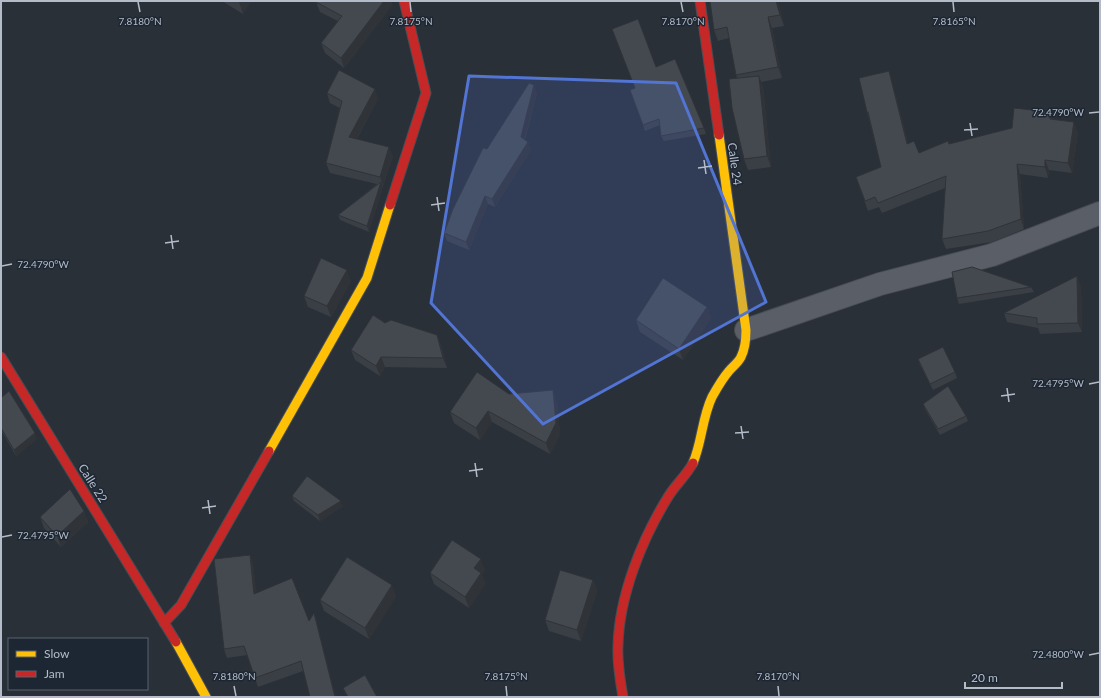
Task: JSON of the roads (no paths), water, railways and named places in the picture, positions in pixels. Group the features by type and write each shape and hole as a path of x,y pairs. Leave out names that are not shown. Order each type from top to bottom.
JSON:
{"street":[{"path":"164,623 181,605 367,278 426,93 404,1"},
{"name":"Calle 24","path":"623,697 619,681 618,633 622,610 635,563 668,497 690,470 697,454 705,418 712,399 720,384 742,356 746,343 746,330 700,1"},
{"path":"746,330 880,284 992,255 1100,213"},
{"name":"Calle 22","path":"1,357 155,606 183,653 206,697"}]}
